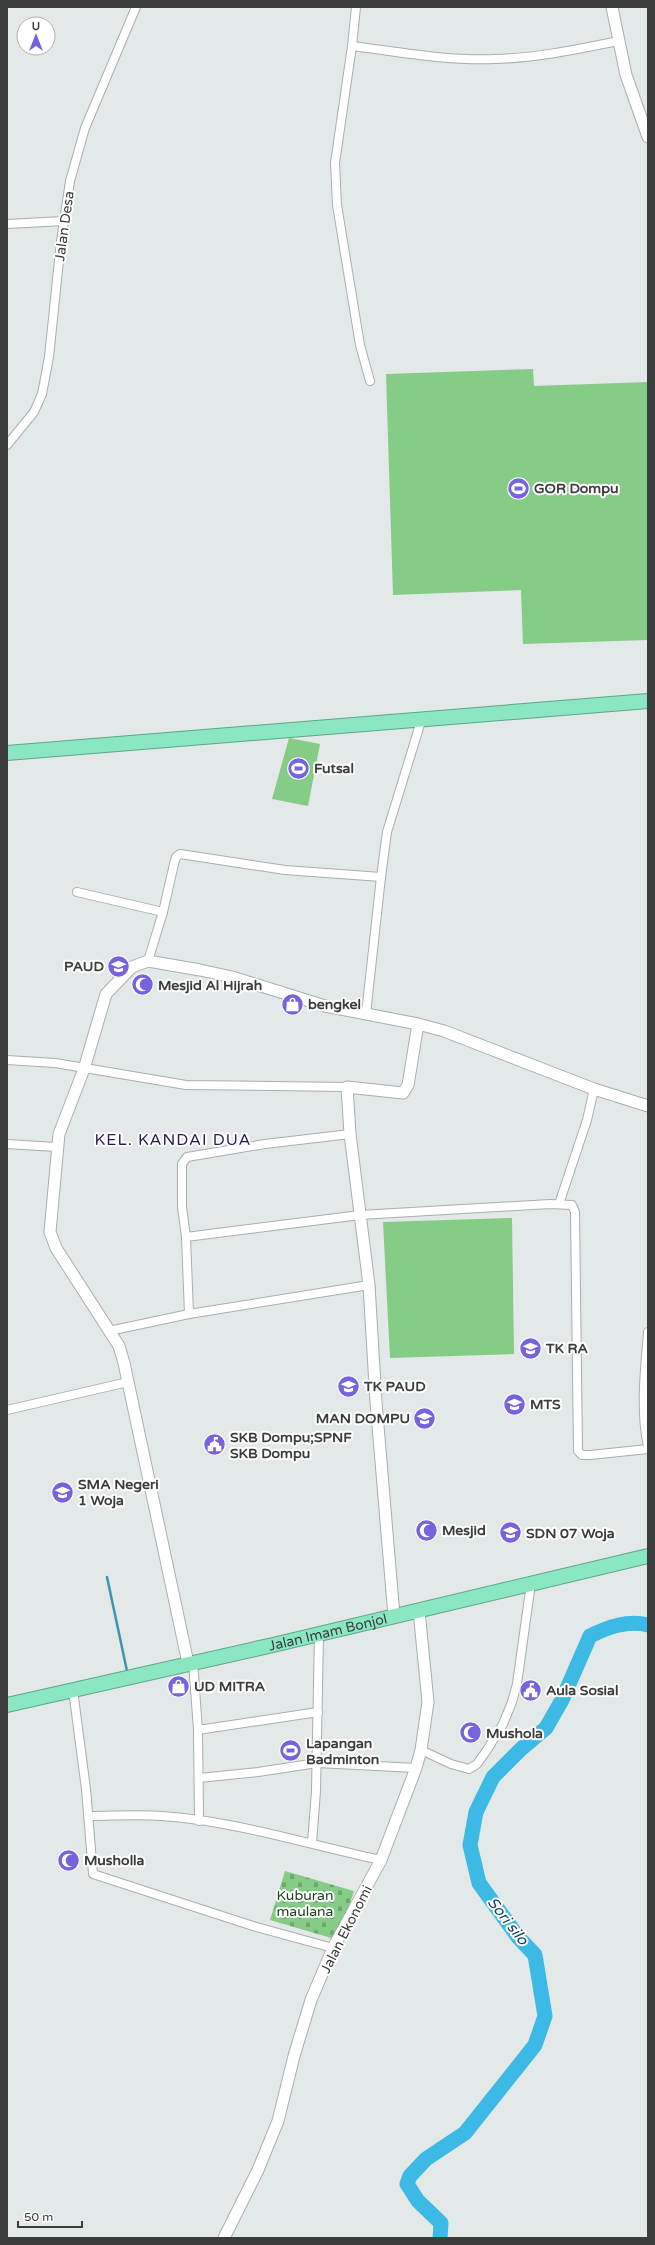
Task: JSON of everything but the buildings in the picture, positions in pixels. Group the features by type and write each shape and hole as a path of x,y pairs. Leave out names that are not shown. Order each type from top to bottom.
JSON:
{"highway":[{"path":"7,753 422,718 648,701"},
{"name":"Jalan Imam Bonjol","path":"7,1705 419,1611 648,1556"}],"street":[{"name":"Jalan Desa","path":"7,445 34,412 43,390 49,357 64,221 70,181 85,128 136,7"},
{"path":"356,7 336,163 337,205 360,345 370,381"},
{"path":"612,7 630,86 648,137"},
{"path":"352,46 453,59 494,59 574,50 619,41"},
{"path":"7,224 64,221"},
{"path":"366,1014 380,877 387,832 422,718"},
{"path":"148,961 163,912 174,864 180,854 285,870 380,877"},
{"path":"77,892 163,912"},
{"path":"199,1821 198,1730 191,1663 149,1487 128,1382 118,1346 96,1307 56,1248 50,1232 56,1147 66,1112 84,1068 106,994 132,967 148,961 232,977 325,1006 418,1024 594,1089 648,1106"},
{"path":"7,1060 55,1063 186,1086 347,1087 403,1093 408,1086 418,1024"},
{"path":"347,1087 350,1134 369,1286 376,1402 394,1616"},
{"path":"560,1204 587,1120 594,1089"},
{"path":"189,1314 186,1237 182,1207 182,1164 186,1157 265,1144 350,1134"},
{"path":"7,1144 56,1147"},
{"path":"186,1237 360,1215 560,1204 572,1205 575,1210 578,1451 580,1454 590,1456 648,1448 645,1427 644,1386 648,1332"},
{"path":"109,1331 189,1314 369,1286"},
{"path":"7,1410 128,1382"},
{"path":"421,1750 451,1764 469,1769 477,1764 487,1750 503,1724 517,1684 531,1583"},
{"name":"Jalan Ekonomi","path":"224,2238 258,2170 278,2121 305,2020 333,1948 381,1860 416,1768 421,1750 428,1702 419,1611"},
{"path":"312,1843 317,1763 319,1633"},
{"path":"73,1690 89,1816 94,1874 253,1926 333,1948"},
{"path":"198,1730 318,1712"},
{"path":"199,1778 258,1772 317,1763 416,1768"},
{"path":"89,1816 162,1816 199,1821 312,1843 381,1860"}],"green space":[{"name":"GOR Dompu","path":"533,369 534,386 648,382 648,640 523,644 521,590 393,595 386,374"},
{"path":"289,738 320,744 308,806 272,799"},
{"path":"512,1218 514,1354 390,1358 383,1222"},
{"name":"Lapangan Badminton","path":"287,1742 297,1742 296,1760 286,1760"},
{"name":"Kuburan maulana","path":"285,1871 354,1891 338,1940 270,1920"}],"waterway":[{"path":"107,1577 127,1671"},
{"name":"Sori silo","path":"440,2238 441,2223 418,2201 407,2184 410,2176 426,2159 465,2133 535,2045 545,2016 535,1955 518,1937 479,1883 470,1845 476,1812 493,1777 521,1749 546,1728 562,1700 590,1636 618,1625 633,1623 648,1625"}],"place":[{"name":"GOR Dompu","path":"519,488"},
{"name":"Futsal","path":"298,768"},
{"name":"PAUD","path":"119,966"},
{"name":"Mesjid Al Hijrah","path":"142,985"},
{"name":"bengkel","path":"293,1004"},
{"name":"TK RA","path":"530,1348"},
{"name":"TK PAUD","path":"349,1386"},
{"name":"MTS","path":"515,1404"},
{"name":"MAN DOMPU","path":"425,1418"},
{"name":"SKB Dompu;SPNF SKB Dompu","path":"215,1445"},
{"name":"SMA Negeri 1 Woja","path":"62,1492"},
{"name":"Mesjid","path":"426,1530"},
{"name":"SDN 07 Woja","path":"511,1533"},
{"name":"UD MITRA","path":"179,1686"},
{"name":"Aula Sosial","path":"530,1690"},
{"name":"Mushola","path":"470,1733"},
{"name":"Lapangan Badminton","path":"291,1751"},
{"name":"Musholla","path":"69,1860"}],"district":[{"name":"KEL. KANDAI DUA","path":"173,1139"}]}
